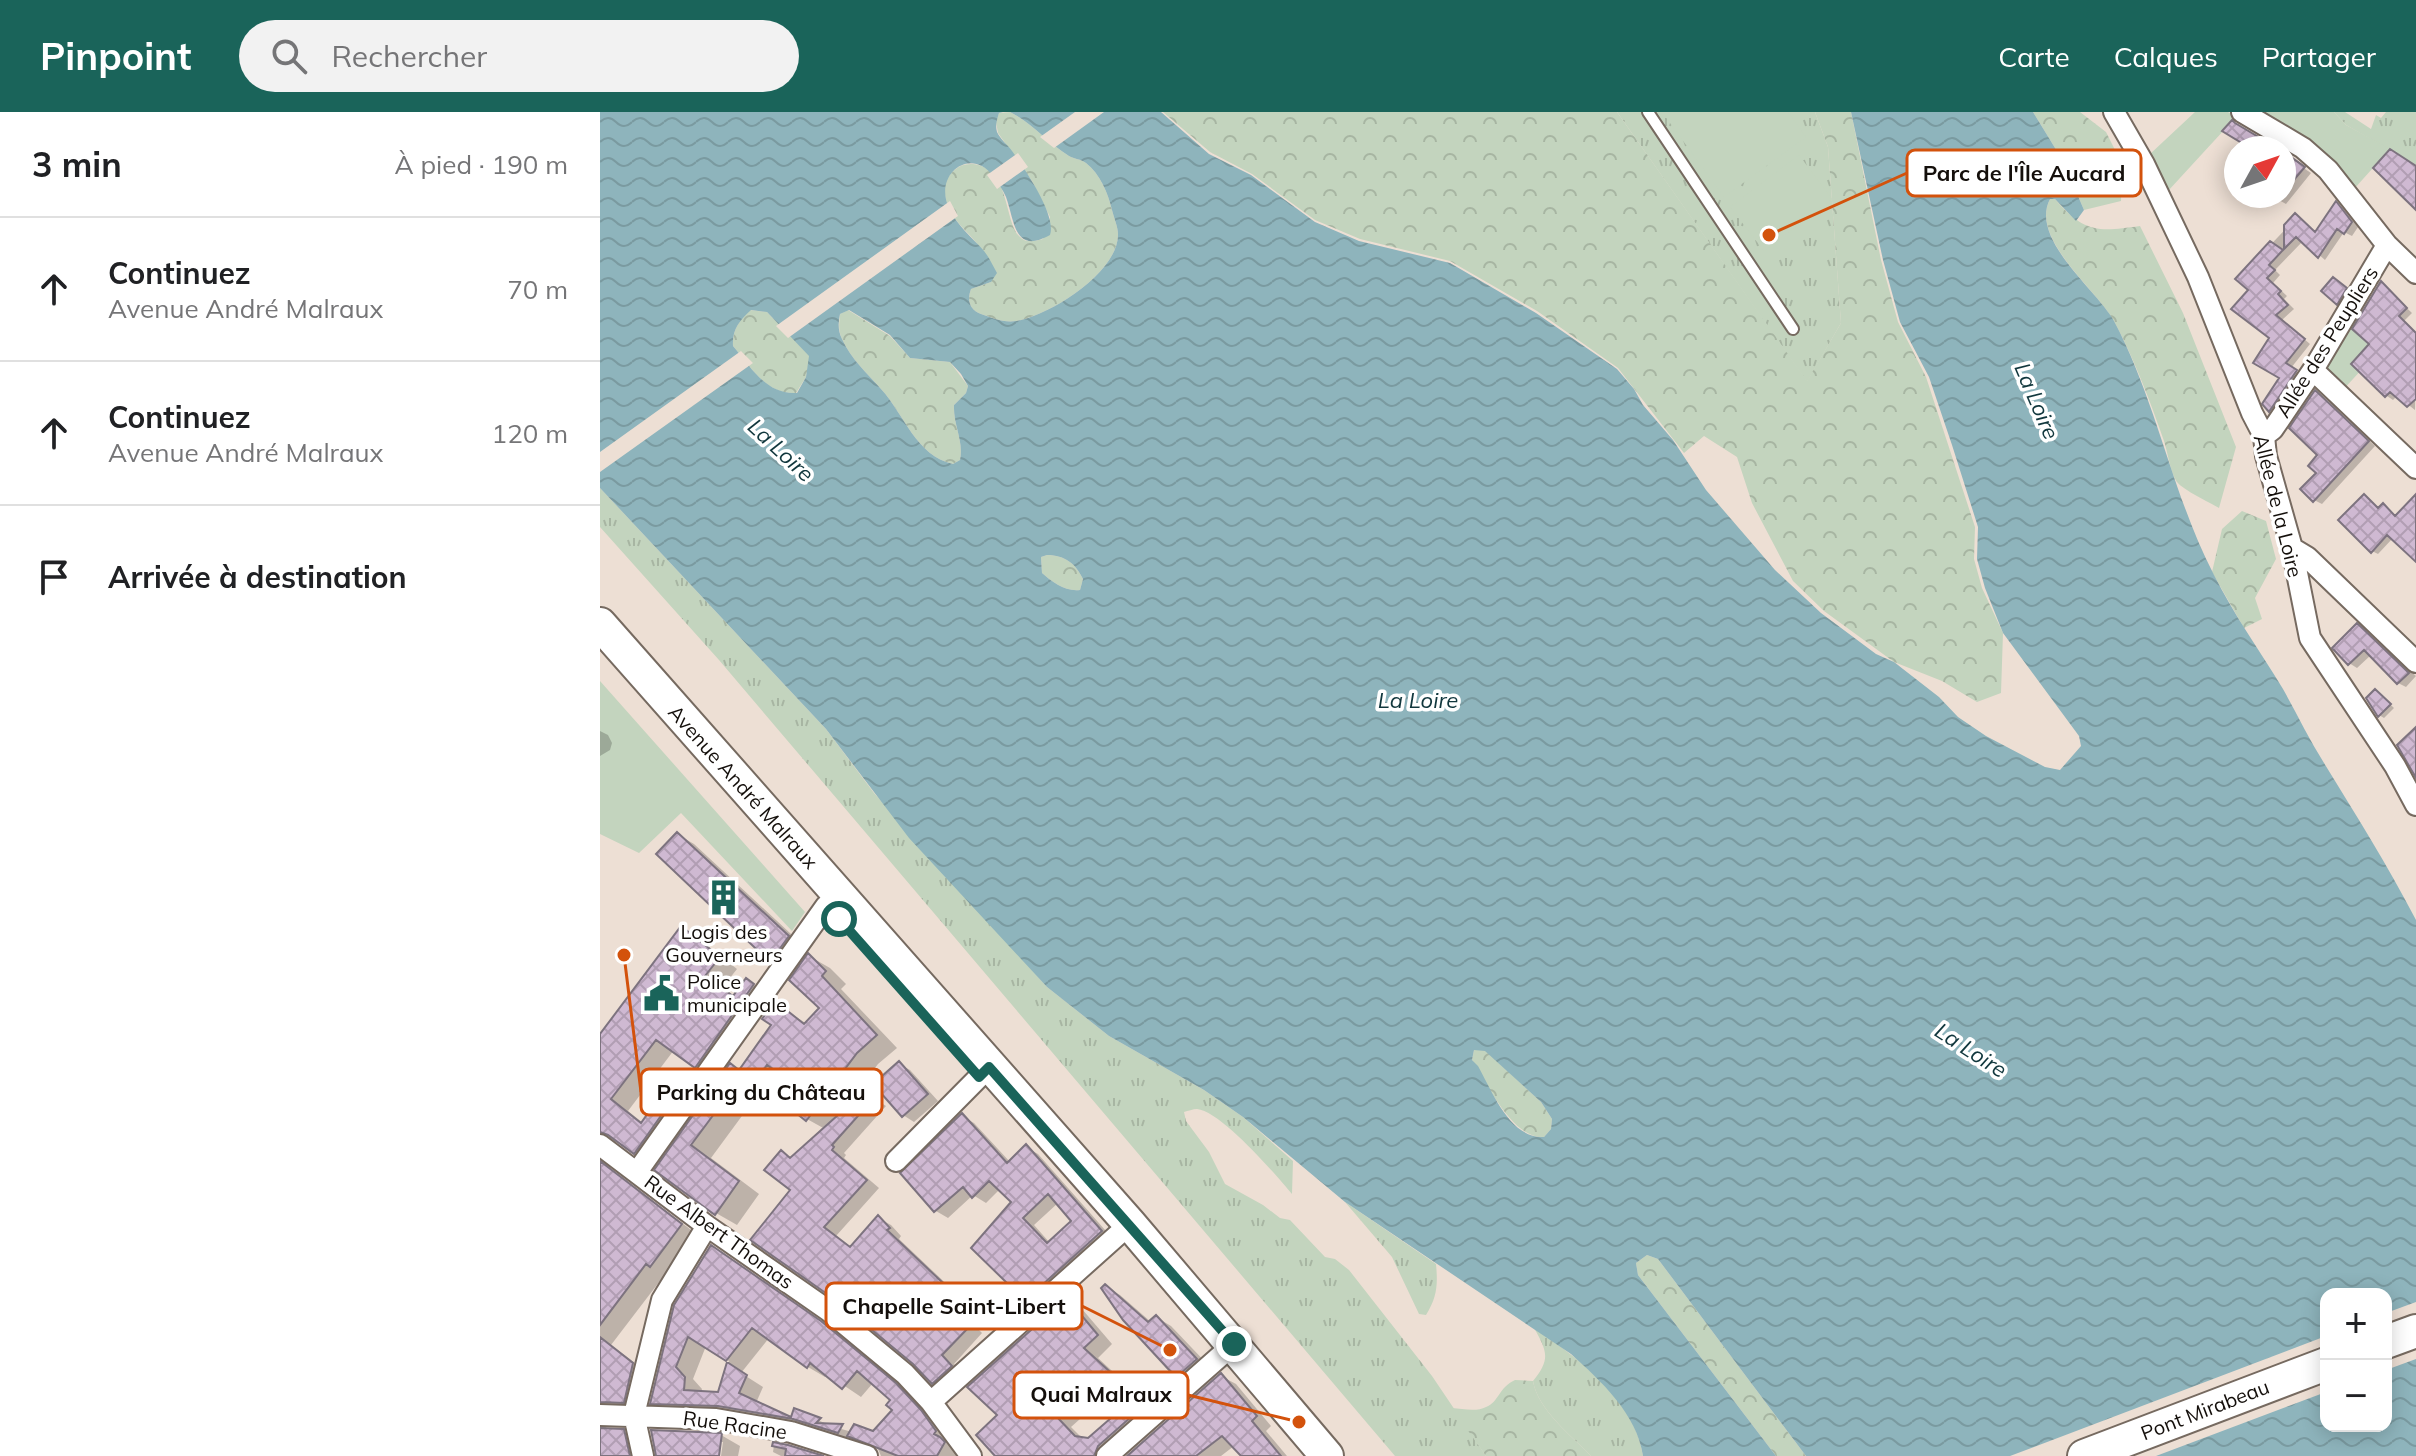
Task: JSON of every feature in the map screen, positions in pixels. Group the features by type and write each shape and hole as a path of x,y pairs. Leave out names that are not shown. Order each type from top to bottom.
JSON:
{"main road":[{"name":"Avenue André Malraux","path":"600,624 833,900 1227,1350 1327,1456"},
{"name":"Avenue André Malraux","path":"600,648 833,900"},
{"path":"2392,1340 2416,1331"},
{"name":"Avenue André Malraux","path":"1227,1350 1304,1456"},
{"name":"Pont Mirabeau","path":"2084,1456 2320,1366"}],"street":[{"name":"Allée de la Loire","path":"2114,112 2144,164 2193,266 2264,436 2266,456 2292,548 2310,638 2395,766 2416,805"},
{"path":"2242,112 2303,148 2328,170 2387,245 2416,273"},
{"name":"Allée des Peupliers","path":"2264,436 2273,429 2313,370 2387,245"},
{"path":"2313,370 2416,468"},
{"path":"2292,548 2307,557 2416,662"},
{"path":"637,1172 833,900"},
{"path":"896,1161 984,1072"},
{"name":"Rue Albert Thomas","path":"600,1145 707,1226 829,1311 905,1374 931,1402 971,1456"},
{"path":"643,1456 634,1415 662,1300 707,1226"},
{"path":"931,1402 1124,1230"},
{"path":"1107,1456 1227,1350"},
{"name":"Rue Racine","path":"600,1415 690,1417 748,1424 791,1432 867,1456"}],"lane":[{"path":"1648,112 1793,329"}],"green space":[{"path":"1010,112 1061,151 1091,167 1106,191 1118,234 1107,263 1080,290 1046,311 1012,321 981,314 970,304 971,289 991,282 988,262 983,251 952,214 944,185 959,167 973,164 985,168 1000,184 1019,236 1027,241 1043,239 1050,217 1032,181 998,133 996,122 999,113"},
{"path":"1163,112 1617,112 1807,381 1841,323 1828,147 1815,112 1851,112 1881,260 1898,322 1926,377 1975,527 1974,559 1982,588 2003,633 2001,693 1977,702 1942,681 1894,662 1824,611 1793,581 1752,503 1737,457 1704,436 1684,453 1618,368 1537,311 1450,261 1360,239 1315,220 1252,174 1210,152"},
{"path":"1617,112 1815,112 1828,147 1841,323 1807,382"},
{"path":"1662,112 1788,112 1806,137 1724,197"},
{"path":"2033,112 2080,112 2106,132 2122,164 2121,201 2084,210 2063,161"},
{"path":"2195,112 2228,112 2236,117 2168,191 2149,155"},
{"path":"2254,112 2334,112 2346,125 2390,149 2354,189 2296,144 2296,136 2285,136"},
{"path":"2334,112 2345,112 2371,129 2376,115 2381,118 2386,112 2416,112 2416,165 2346,125"},
{"path":"1799,155 1832,199 1764,251 1730,207"},
{"path":"2050,199 2055,199 2075,218 2093,228 2140,226 2183,313 2236,447 2219,508 2177,482 2148,396 2115,323 2068,264 2049,231 2046,214"},
{"path":"750,310 767,312 810,356 806,377 796,393 768,385 733,346 737,326"},
{"path":"848,310 890,336 910,358 950,362 968,386 966,393 954,405 961,446 960,460 953,464 929,452 855,359 839,330 840,314"},
{"path":"2353,313 2385,344 2342,391 2321,366"},
{"path":"600,488 826,729 874,793 1047,987 1109,1036 1204,1090 1243,1117 1293,1161 1292,1194 1248,1145 1220,1120 1197,1109 1184,1112 1186,1121 1209,1152 1225,1184 1280,1218 1290,1220 1325,1257 1335,1259 1349,1270 1432,1376 1486,1456 1395,1456 719,660 600,527"},
{"path":"2242,511 2266,521 2276,559 2255,598 2262,619 2244,628 2212,572 2222,529"},
{"path":"1047,555 1064,559 1077,569 1083,579 1080,590 1064,588 1042,573 1041,557"},
{"path":"600,681 805,912 792,931 681,813 639,853 600,834"},
{"path":"1474,1050 1485,1050 1541,1102 1552,1119 1551,1129 1544,1137 1532,1135 1511,1120 1472,1060"},
{"path":"1345,1202 1436,1264 1436,1291 1426,1315 1419,1314 1392,1257"},
{"path":"1647,1255 1658,1259 1806,1456 1776,1456 1638,1275 1636,1263"},
{"path":"1534,1328 1586,1367 1617,1398 1638,1435 1643,1456 1591,1456 1556,1422 1541,1402 1533,1381 1545,1361 1542,1343"},
{"path":"1515,1380 1533,1381 1548,1412 1591,1456 1486,1456 1452,1408 1482,1409 1494,1402"}],"water":[{"name":"La Loire","path":"600,112 1003,112 999,113 997,132 1038,192 1049,216 1050,235 1029,241 1018,233 1006,197 984,167 965,164 957,168 946,184 945,196 956,220 984,251 997,273 991,282 971,289 969,300 972,307 985,316 1012,321 1046,311 1080,290 1107,263 1118,234 1106,191 1091,167 1061,151 1010,112 1161,112 1209,154 1251,175 1315,222 1359,241 1450,263 1536,313 1617,369 1673,440 1706,490 1775,570 1821,613 1876,654 1894,662 1939,697 1958,717 1986,736 2045,767 2060,770 2081,746 2079,736 2003,633 1985,588 1977,559 1978,527 1929,377 1900,322 1883,260 1851,112 2033,112 2063,161 2084,210 2076,221 2055,199 2050,199 2046,214 2049,231 2068,263 2106,308 2129,352 2199,544 2222,590 2283,689 2416,920 2416,1456 1806,1456 1658,1259 1647,1255 1636,1263 1638,1275 1776,1456 1643,1456 1633,1426 1616,1399 1571,1354 1345,1202 1243,1117 1204,1090 1109,1036 1047,987 909,838 826,729 600,488","holes":["751,310 767,312 809,356 806,377 797,393 768,385 733,346 735,330","849,310 890,335 910,358 950,362 961,374 968,386 966,393 954,405 961,446 960,460 953,464 929,452 860,366 839,330 840,314","1047,555 1064,559 1077,569 1083,579 1080,590 1064,588 1042,573 1041,557","1474,1050 1485,1051 1541,1102 1552,1119 1551,1129 1544,1137 1532,1136 1512,1122 1472,1060"]}],"pier":[{"path":"1075,112 1104,112 1054,148 1040,137"},
{"path":"1018,153 1028,167 997,189 987,175"},
{"path":"950,201 958,216 788,338 776,326"},
{"path":"741,351 753,363 600,472 600,452"},
{"path":"2416,1302 2416,1359 2392,1368 2392,1360 2392,1311"},
{"path":"2320,1338 2320,1394 2156,1456 2010,1456"}],"building":[{"path":"2232,120 2257,136 2230,136 2222,131"},
{"path":"2390,149 2416,166 2416,210 2373,168"},
{"path":"2296,161 2305,167 2296,178"},
{"path":"2336,201 2352,222 2344,234 2337,229 2318,258 2296,237 2284,249 2284,225 2295,213 2315,232"},
{"path":"2270,241 2283,250 2269,265 2275,270 2267,278 2281,291 2278,294 2288,305 2276,315 2305,339 2286,363 2297,370 2269,412 2262,404 2279,378 2253,363 2269,338 2231,309 2248,290 2235,279"},
{"path":"2333,277 2347,288 2337,305 2321,291"},
{"path":"2381,281 2407,308 2399,316 2416,333 2416,399 2407,407 2390,392 2385,397 2351,364 2369,344 2352,329"},
{"path":"2315,390 2369,441 2313,502 2300,489 2316,473 2308,466 2317,455 2289,428"},
{"path":"2364,494 2378,508 2383,503 2395,516 2416,494 2416,562 2387,535 2371,553 2338,520"},
{"path":"2357,623 2409,673 2397,684 2364,650 2348,665 2332,648"},
{"path":"2375,689 2391,704 2378,717 2366,698"},
{"path":"2416,727 2416,778 2397,745"},
{"name":"Logis des Gouverneurs","path":"677,832 789,936 770,962 656,854"},
{"path":"681,926 720,957 705,976 733,996 746,978 754,984 695,1068 656,1040 611,1099 641,1123 662,1093 672,1100 634,1154 600,1132 600,1034"},
{"path":"808,953 826,971 822,976 877,1035 857,1053 806,1121 790,1108 802,1091 767,1065 755,1083 743,1075 691,1145 739,1181 715,1215 654,1170 730,1063 739,1070 771,1025 762,1019 775,1001 804,1024 819,1008 789,980"},
{"path":"899,1061 928,1094 902,1117 873,1084"},
{"path":"866,1090 874,1098 832,1145 832,1150 867,1180 824,1227 850,1247 878,1215 890,1228 887,1230 944,1284 939,1292 971,1325 942,1355 952,1366 932,1384 913,1364 837,1301 750,1240 790,1190 764,1170 781,1150 790,1158"},
{"path":"962,1113 1007,1163 1026,1144 1102,1231 1010,1314 992,1297 1007,1283 971,1248 1011,1202 989,1181 972,1198 963,1187 934,1212 900,1173","holes":["1048,1194 1071,1221 1047,1243 1023,1218"]},
{"path":"600,1161 682,1224 650,1267 646,1264 600,1325"},
{"path":"711,1245 821,1321 896,1383 921,1410 936,1431 934,1434 945,1442 937,1456 898,1456 847,1436 854,1424 873,1431 892,1410 886,1405 890,1400 857,1371 842,1389 810,1363 807,1368 752,1328 726,1361 688,1337 676,1367 685,1377 684,1390 718,1392 727,1362 747,1375 739,1393 791,1417 794,1408 821,1418 816,1423 843,1424 838,1433 793,1419 718,1406 650,1404 674,1305"},
{"path":"1105,1284 1148,1322 1156,1315 1197,1359 1098,1446 1094,1456 995,1456 976,1435 997,1415 967,1387 1067,1298 1098,1335 1084,1348 1132,1392 1140,1385 1147,1392 1171,1372 1123,1320 1101,1288","holes":["1085,1393 1111,1418 1088,1438 1075,1436 1057,1417"]},
{"path":"600,1337 633,1363 624,1403 600,1402"},
{"path":"1221,1373 1257,1416 1252,1421 1281,1456 1241,1456 1222,1436 1196,1456 1127,1456"},
{"path":"600,1428 624,1429 630,1456 600,1456"},
{"path":"651,1430 722,1433 719,1456 656,1456"},
{"path":"773,1442 824,1456 785,1456 786,1449 772,1446"}],"place":[{"name":"Parc de l'Île Aucard","path":"1769,235"},
{"name":"Logis des Gouverneurs","path":"724,897"},
{"name":"Parking du Château","path":"624,955"},
{"name":"Police municipale","path":"661,994"},
{"name":"Chapelle Saint-Libert","path":"1170,1350"},
{"name":"Quai Malraux","path":"1299,1422"}],"route":[{"path":"839,919 979,1077 989,1067 1234,1344"}]}
